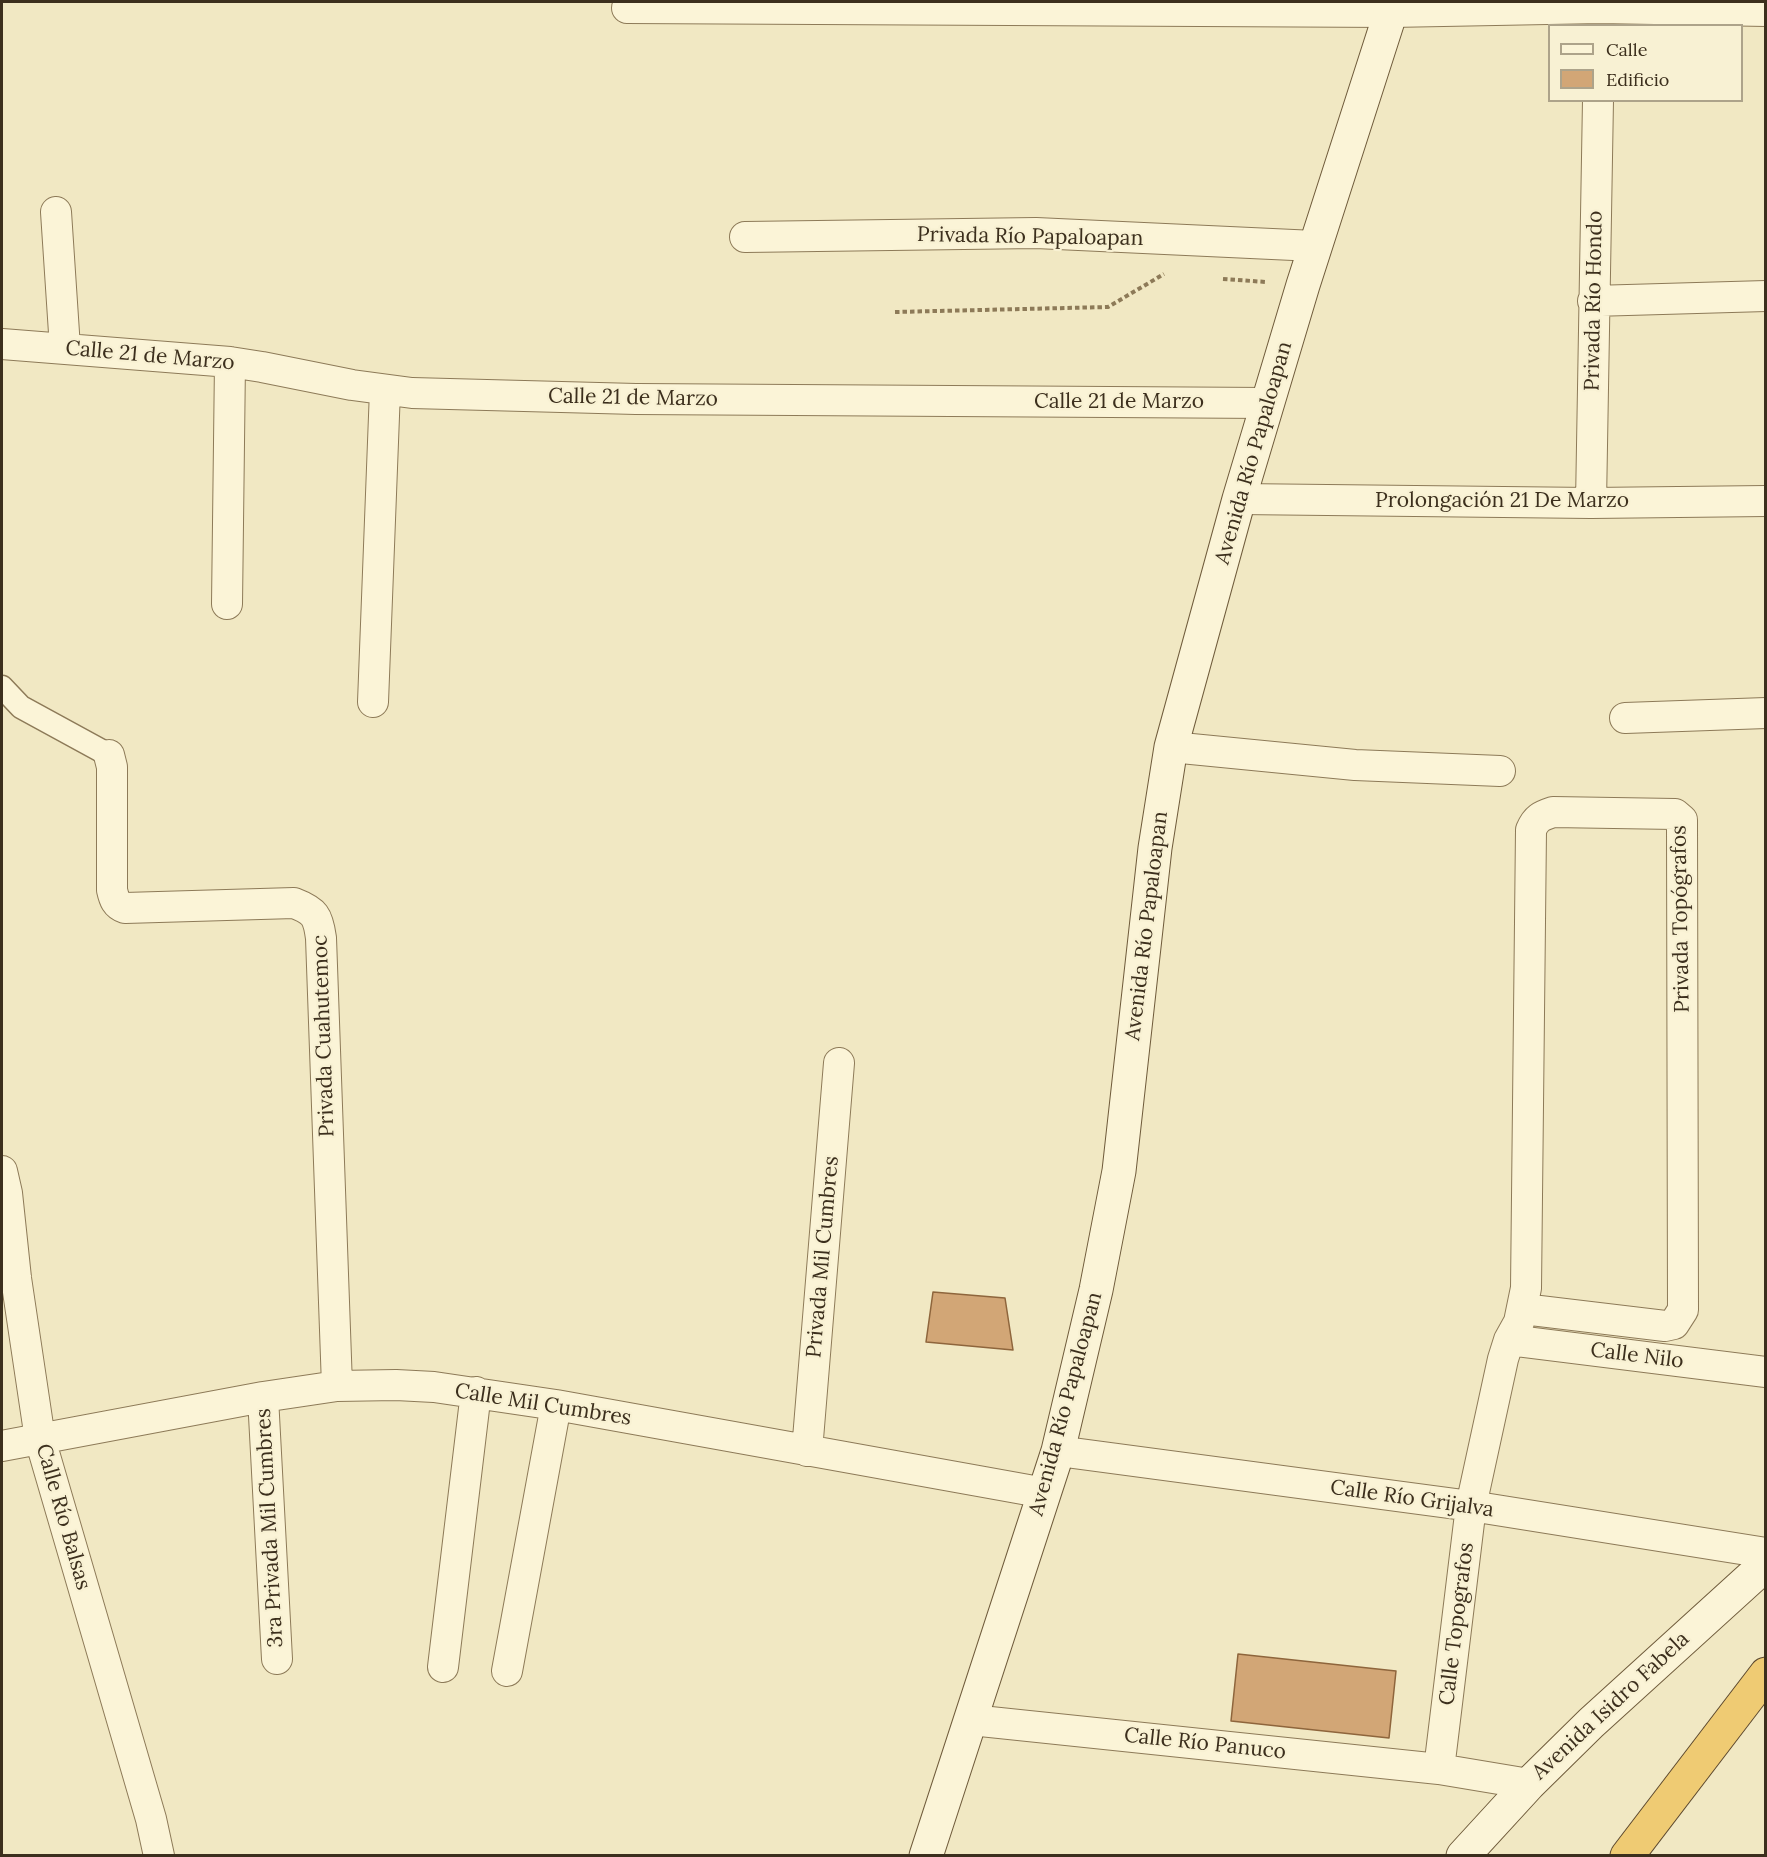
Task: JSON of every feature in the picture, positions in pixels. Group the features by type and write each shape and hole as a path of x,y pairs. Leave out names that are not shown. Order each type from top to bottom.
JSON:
{"highway":[{"path":"1627,1856 1766,1674"}],"main road":[{"name":"Avenida Río Papaloapan","path":"926,1856 1058,1451 1096,1290 1119,1171 1155,848 1170,747 1302,285 1392,7"},
{"name":"Avenida Isidro Fabela","path":"1463,1856 1529,1784 1656,1663 1766,1564"}],"street":[{"path":"627,8 1392,7 1600,17 1766,10"},
{"name":"Privada Río Hondo","path":"1591,502 1598,102"},
{"path":"56,212 65,348"},
{"name":"Privada Río Papaloapan","path":"746,237 1036,233 1315,246"},
{"path":"1593,301 1766,296"},
{"name":"Calle 21 de Marzo","path":"2,344 230,363 412,393 636,399 1268,403"},
{"path":"227,604 230,363"},
{"path":"373,702 385,390"},
{"name":"Prolongación 21 De Marzo","path":"1239,499 1766,501"},
{"name":"Privada Cuahutemoc","path":"2,687 21,707 109,755 112,767 112,890 114,900 119,906 125,908 294,903 308,908 318,920 321,938 337,1386"},
{"path":"1625,718 1766,713"},
{"path":"1170,747 1355,765 1500,771"},
{"name":"Privada Topógrafos","path":"1509,1340 1523,1309 1526,1288 1531,830 1535,820 1553,812 1676,814 1682,820 1683,1310 1674,1324 1665,1326 1523,1309"},
{"name":"Privada Mil Cumbres","path":"807,1451 839,1063"},
{"name":"Calle Río Balsas","path":"2,1171 7,1193 9,1275 40,1439 151,1819 159,1856"},
{"name":"Calle Nilo","path":"1509,1340 1766,1372"},
{"name":"Calle Topografos","path":"1439,1769 1471,1506 1509,1340"},
{"name":"Calle Mil Cumbres","path":"40,1439 263,1397 337,1386 434,1387 476,1392 1045,1493"},
{"path":"443,1666 476,1392"},
{"name":"3ra Privada Mil Cumbres","path":"263,1397 277,1659"},
{"path":"507,1671 556,1406"},
{"path":"2,1446 40,1439"},
{"name":"Calle Río Grijalva","path":"1058,1451 1471,1506 1766,1553"},
{"name":"Calle Río Panuco","path":"971,1720 1439,1769 1529,1784"}],"path":[{"name":"Privada Río Papaloapan","path":"896,312 1108,308 1163,274 1175,275"},
{"path":"1221,279 1302,285"}],"building":[{"path":"933,1292 1005,1298 1013,1350 926,1342"},
{"path":"1238,1654 1396,1671 1389,1738 1231,1721"}]}
